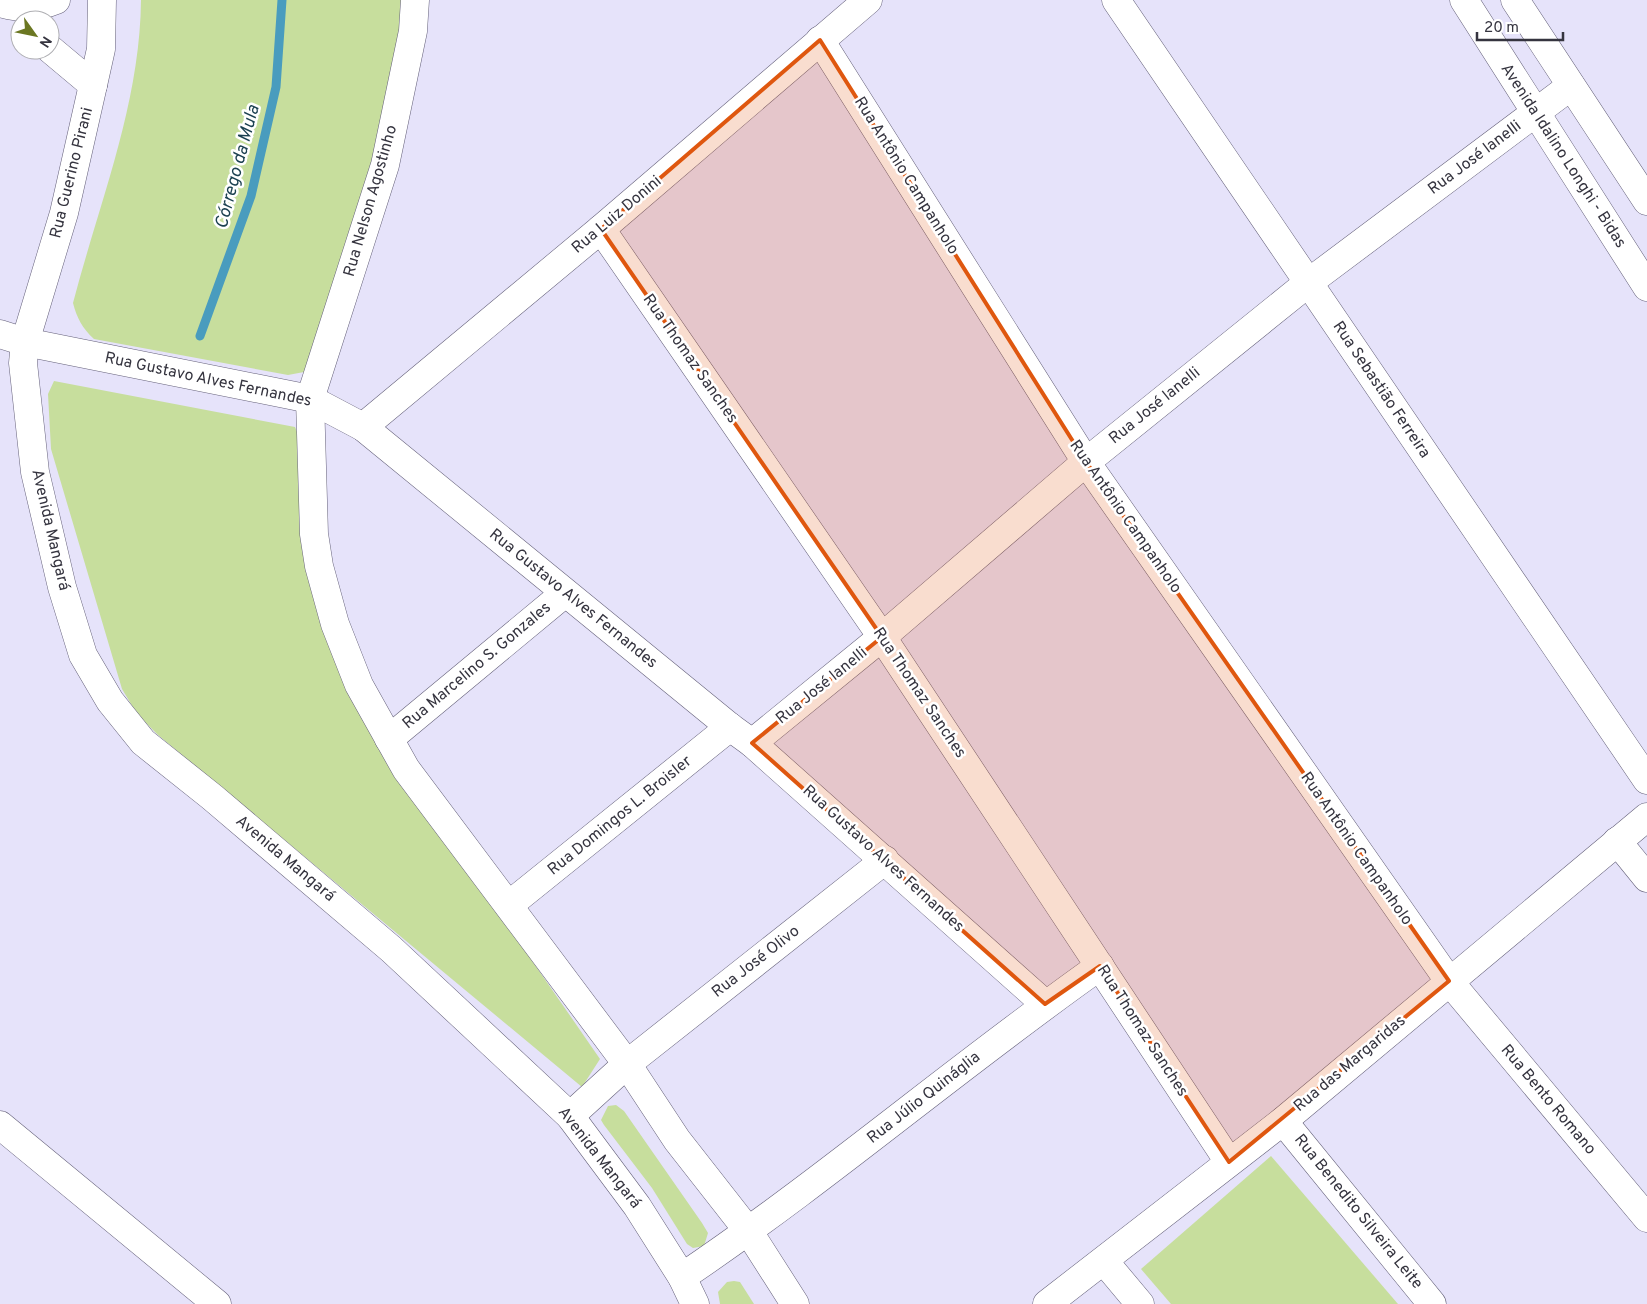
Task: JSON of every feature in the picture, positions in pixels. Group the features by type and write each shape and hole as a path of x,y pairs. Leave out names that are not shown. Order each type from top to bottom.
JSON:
{"street":[{"path":"0,4 18,8 41,6 56,0"},
{"name":"Rua Guerino Pirani","path":"12,338 64,213 101,48 102,0"},
{"name":"Rua Nelson Agostinho","path":"310,398 385,165 413,31 415,0"},
{"name":"Rua Luiz Donini","path":"362,427 601,229 868,0"},
{"name":"Rua Sebastião Ferreira","path":"1116,0 1647,780"},
{"name":"Avenida Idalino Longhi - Bidas","path":"1464,0 1534,113 1647,287"},
{"path":"1515,0 1647,201"},
{"path":"0,4 10,14"},
{"name":"Rua Antônio Campanholo","path":"820,40 1086,462 1449,982"},
{"path":"60,58 93,86"},
{"name":"Rua José Ianelli","path":"752,743 882,637 1086,462 1308,283 1571,86"},
{"name":"Rua Thomaz Sanches","path":"601,229 882,637 1229,1162"},
{"name":"Rua Gustavo Alves Fernandes","path":"12,338 310,398 362,427 752,743 1045,1004"},
{"name":"Avenida Mangará","path":"12,338 22,363 35,472 62,587 83,655 110,701 143,742 212,797 391,950 570,1116 637,1206 682,1277 695,1304"},
{"path":"310,398 314,534 319,566 335,624 358,685 406,769 510,905 627,1064 677,1140 749,1232 795,1304"},
{"name":"Rua Marcelino S. Gonzales","path":"389,739 566,593"},
{"name":"Rua Domingos L. Broisler","path":"510,905 730,727"},
{"name":"Rua das Margaridas","path":"1047,1304 1283,1121 1647,817"},
{"path":"1617,841 1647,878"},
{"name":"Rua José Olivo","path":"570,1116 627,1064 885,860"},
{"name":"Rua Júlio Quináglia","path":"682,1277 749,1232 1045,1004 1100,966"},
{"name":"Rua Bento Romano","path":"1449,982 1647,1218"},
{"name":"Rua Benedito Silveira Leite","path":"1283,1121 1432,1304"},
{"path":"0,1125 202,1299"},
{"path":"1104,1261 1140,1304"}],"highlighted area":[{"path":"820,40 1086,462 1449,981 1229,1162 1100,966 1045,1004 752,743 882,637 601,229"}],"green space":[{"path":"141,0 407,0 399,75 318,360 304,372 288,375 94,339 86,331 78,318 73,303 116,153 134,78"},
{"path":"54,381 295,427 308,457 324,613 517,939 600,1059 582,1087 158,735 137,714 122,689 51,449 48,394"},
{"path":"616,1105 624,1111 702,1223 708,1233 704,1246 693,1248 687,1244 652,1188 604,1125 601,1120 608,1106"},
{"path":"1271,1156 1398,1304 1171,1304 1141,1269"},
{"path":"727,1282 740,1282 754,1304 720,1304 718,1292"}],"waterway":[{"name":"Córrego da Mula","path":"200,336 251,196 276,87 282,0"}]}
